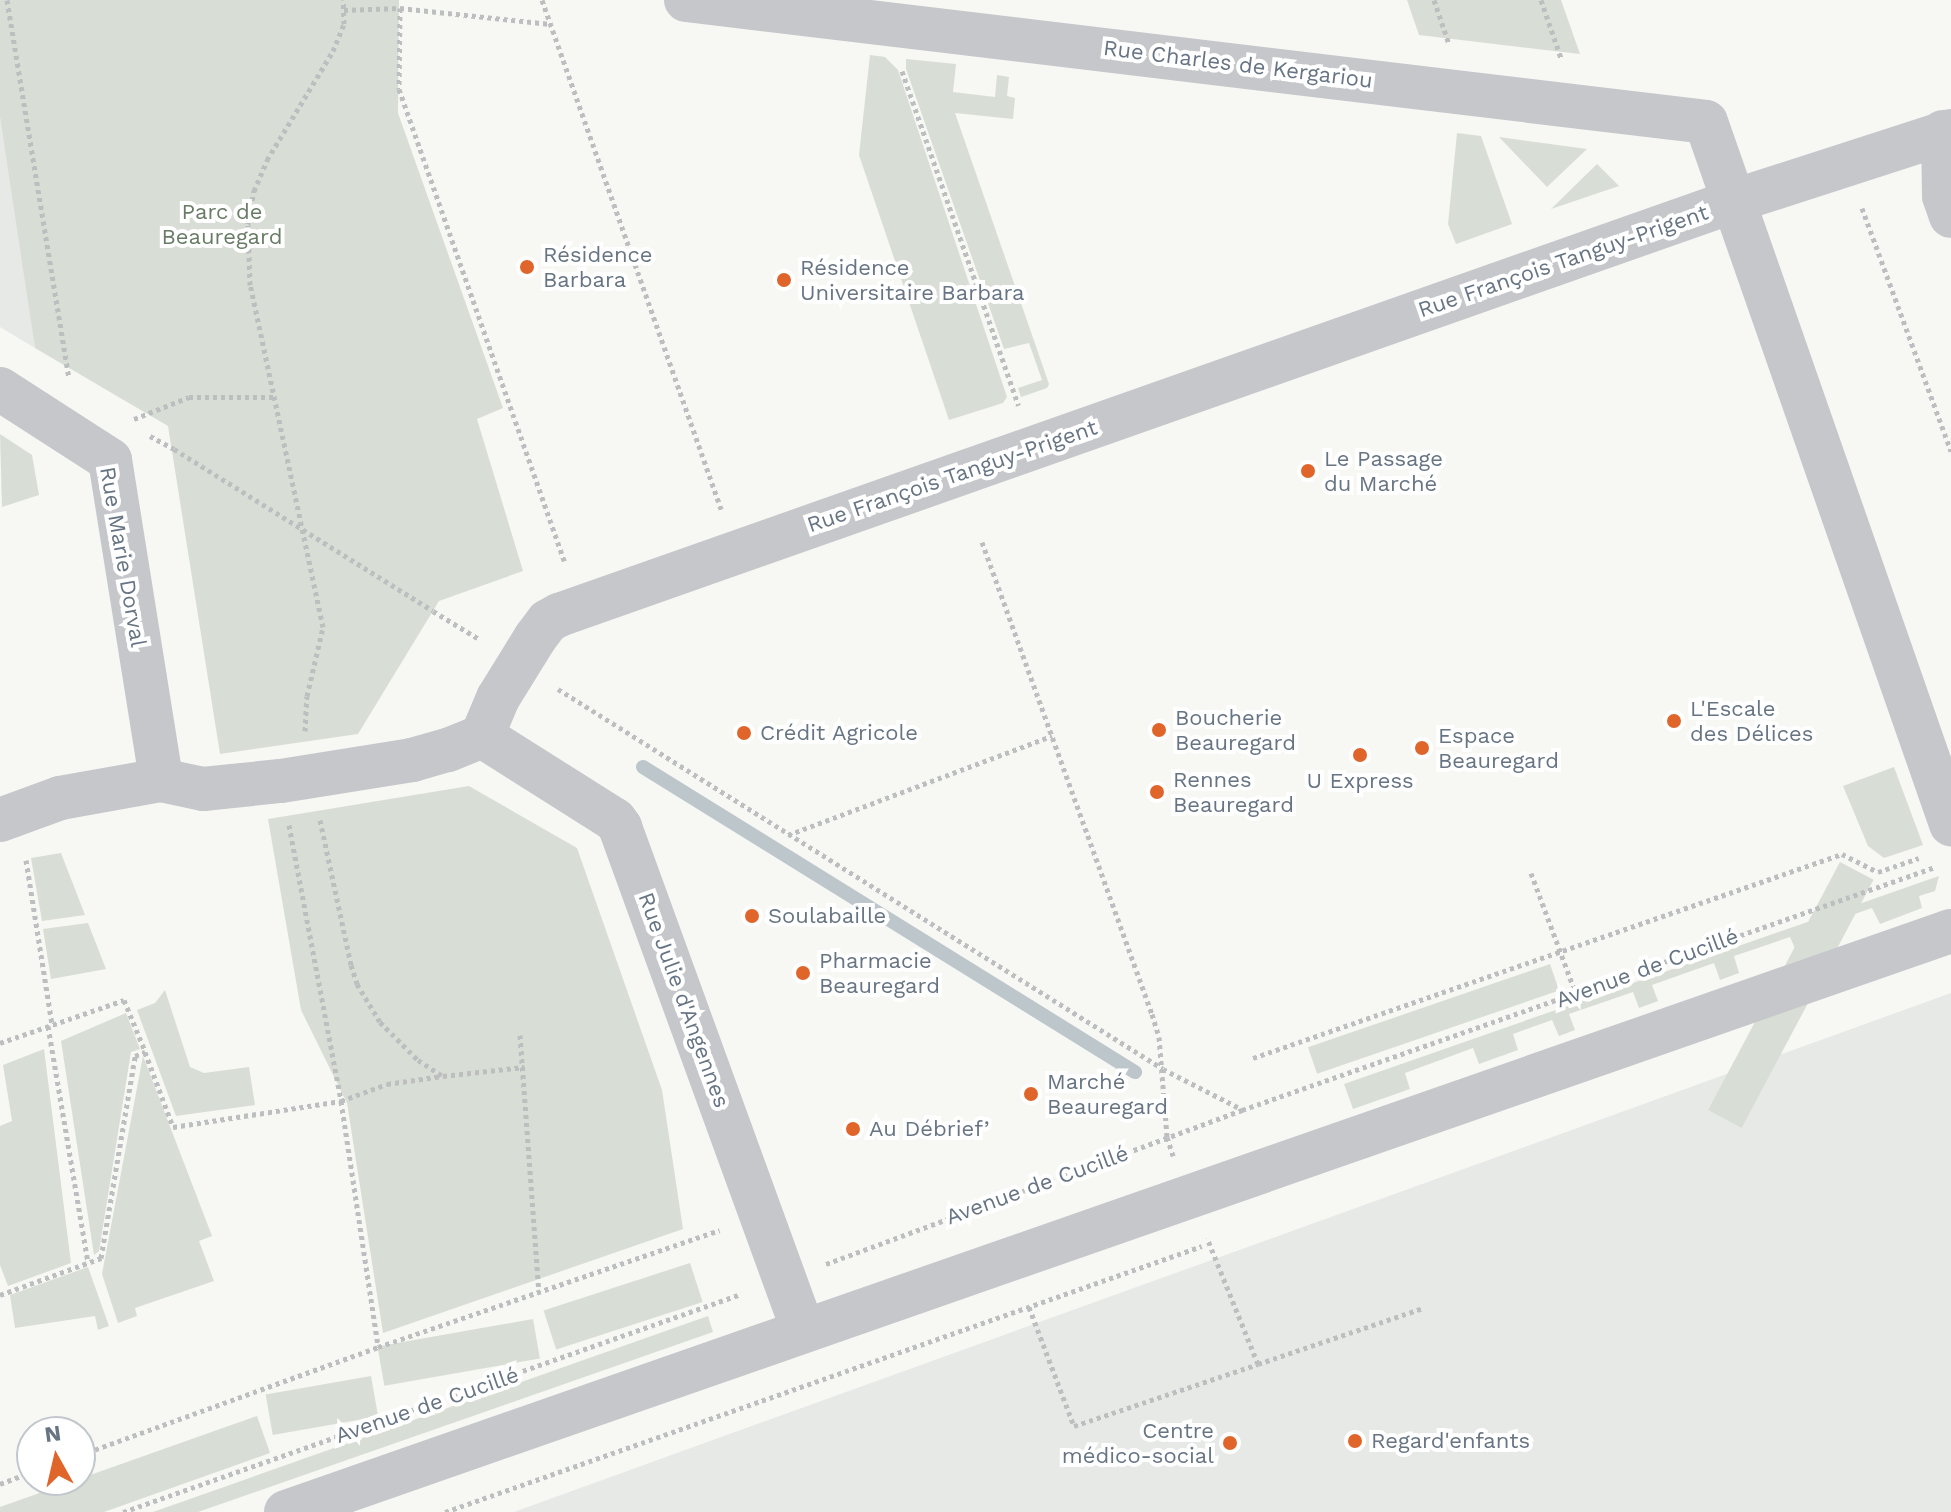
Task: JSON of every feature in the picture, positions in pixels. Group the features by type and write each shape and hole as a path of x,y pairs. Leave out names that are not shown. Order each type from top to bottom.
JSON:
{"street":[{"name":"Rue Charles de Kergariou","path":"686,0 1577,104 1706,122 1734,201"},
{"name":"Rue François Tanguy-Prigent","path":"482,736 498,698 548,621 581,607 1734,201 1947,131"},
{"path":"1947,131 1944,196 1951,216"},
{"path":"1734,201 1951,824"},
{"name":"Rue Marie Dorval","path":"0,389 118,441 161,780"},
{"path":"12,835 60,798 161,780 203,789 296,778 421,758 482,736"},
{"name":"Rue Julie d'Angennes","path":"482,736 615,820 620,827 803,1330"},
{"path":"286,1512 1951,931"}],"path":[{"path":"7,0 72,392"},
{"path":"343,0 344,24 333,51 267,160 254,191 248,224 250,285 323,627 296,778 378,1347"},
{"path":"542,0 736,551"},
{"path":"1541,0 1577,104"},
{"path":"344,10 400,8 550,24"},
{"path":"400,8 399,89 581,607"},
{"path":"886,23 1033,448"},
{"path":"1846,163 1951,451"},
{"path":"118,441 189,397 273,397"},
{"path":"174,449 1163,1069 1242,1110"},
{"path":"982,542 1152,1014 1163,1069 1167,1137"},
{"path":"787,836 1052,736"},
{"path":"296,778 330,880 357,984 396,1040 443,1076"},
{"path":"12,835 50,1026 88,1263"},
{"path":"1253,1058 1842,854 1878,872 1922,857"},
{"name":"Avenue de Cucillé","path":"123,1512 784,1278 1242,1110 1939,865"},
{"path":"1531,873 1576,994"},
{"path":"0,1043 124,1000 173,1127 341,1101 387,1084 525,1067"},
{"path":"520,1035 525,1067 539,1291"},
{"path":"0,1295 101,1258 135,1056 145,1052"},
{"path":"1187,1199 1200,1231 1211,1242 1258,1364"},
{"path":"96,1449 378,1347 762,1216"},
{"path":"1029,1307 1074,1426 1423,1308"}],"shaded area":[{"path":"0,117 23,262 35,348 0,327"},
{"path":"1951,993 1951,1512 514,1512 774,1418"}],"green space":[{"name":"Parc de Beauregard","path":"0,0 399,0 398,113 503,408 477,419 523,571 439,601 358,734 220,754 168,426 35,348 0,117"},
{"path":"1407,0 1561,0 1580,54 1419,35"},
{"path":"870,55 885,57 898,70 1007,397 1003,403 949,420 859,155"},
{"path":"906,59 956,64 953,92 995,97 997,75 1009,77 1007,96 1015,98 1013,119 955,113 1049,384 1047,388 1021,397 1018,388 1042,380 1029,343 1004,349 906,69"},
{"path":"1457,133 1481,136 1512,224 1456,244 1448,224"},
{"path":"1499,137 1587,149 1547,187"},
{"path":"1597,164 1619,186 1551,209"},
{"path":"0,434 32,455 39,495 2,507"},
{"path":"1894,767 1923,845 1884,858 1868,846 1843,786"},
{"path":"469,786 577,848 662,1090 683,1229 383,1333 347,1103 301,1010 268,819"},
{"path":"61,853 85,915 42,921 31,858"},
{"path":"1840,862 1874,880 1742,1128 1708,1110"},
{"path":"1939,876 1935,891 1919,896 1922,908 1880,924 1872,908 1806,931 1813,948 1797,953 1790,937 1734,956 1739,973 1720,980 1714,963 1652,985 1658,1001 1639,1008 1633,992 1569,1014 1575,1030 1559,1036 1552,1020 1513,1034 1518,1050 1479,1064 1473,1048 1405,1073 1410,1089 1353,1109 1344,1084"},
{"path":"88,923 106,969 51,979 43,929"},
{"path":"1550,964 1559,990 1317,1074 1308,1047"},
{"path":"165,990 190,1067 204,1073 249,1067 255,1105 176,1116 137,1010 155,1003"},
{"path":"126,1013 140,1049 131,1052 99,1251 94,1255 61,1041"},
{"path":"44,1049 71,1263 8,1286 0,1265 0,1126 12,1121 3,1065"},
{"path":"143,1056 212,1236 199,1241 214,1281 135,1308 137,1316 118,1323 102,1274"},
{"path":"690,1263 703,1302 556,1350 544,1311"},
{"path":"88,1267 109,1326 98,1330 95,1316 15,1328 10,1295"},
{"path":"708,1316 713,1332 198,1512 153,1512"},
{"path":"533,1319 540,1358 384,1386 377,1346"},
{"path":"371,1376 378,1416 273,1435 266,1395"},
{"path":"257,1416 270,1453 104,1512 0,1512 0,1507 31,1496 96,1496 96,1473"}],"waterway":[{"path":"643,767 1135,1072"}],"place":[{"name":"Résidence Barbara","path":"527,267"},
{"name":"Résidence Universitaire Barbara","path":"784,280"},
{"name":"Le Passage du Marché","path":"1308,471"},
{"name":"L'Escale des Délices","path":"1674,721"},
{"name":"Boucherie Beauregard","path":"1159,730"},
{"name":"Crédit Agricole","path":"744,733"},
{"name":"Espace Beauregard","path":"1422,748"},
{"name":"U Express","path":"1360,755"},
{"name":"Rennes Beauregard","path":"1157,792"},
{"name":"Soulabaille","path":"752,916"},
{"name":"Pharmacie Beauregard","path":"803,973"},
{"name":"Marché Beauregard","path":"1031,1094"},
{"name":"Au Débrief’","path":"853,1129"},
{"name":"Regard'enfants","path":"1355,1441"},
{"name":"Centre médico-social","path":"1230,1443"}]}
